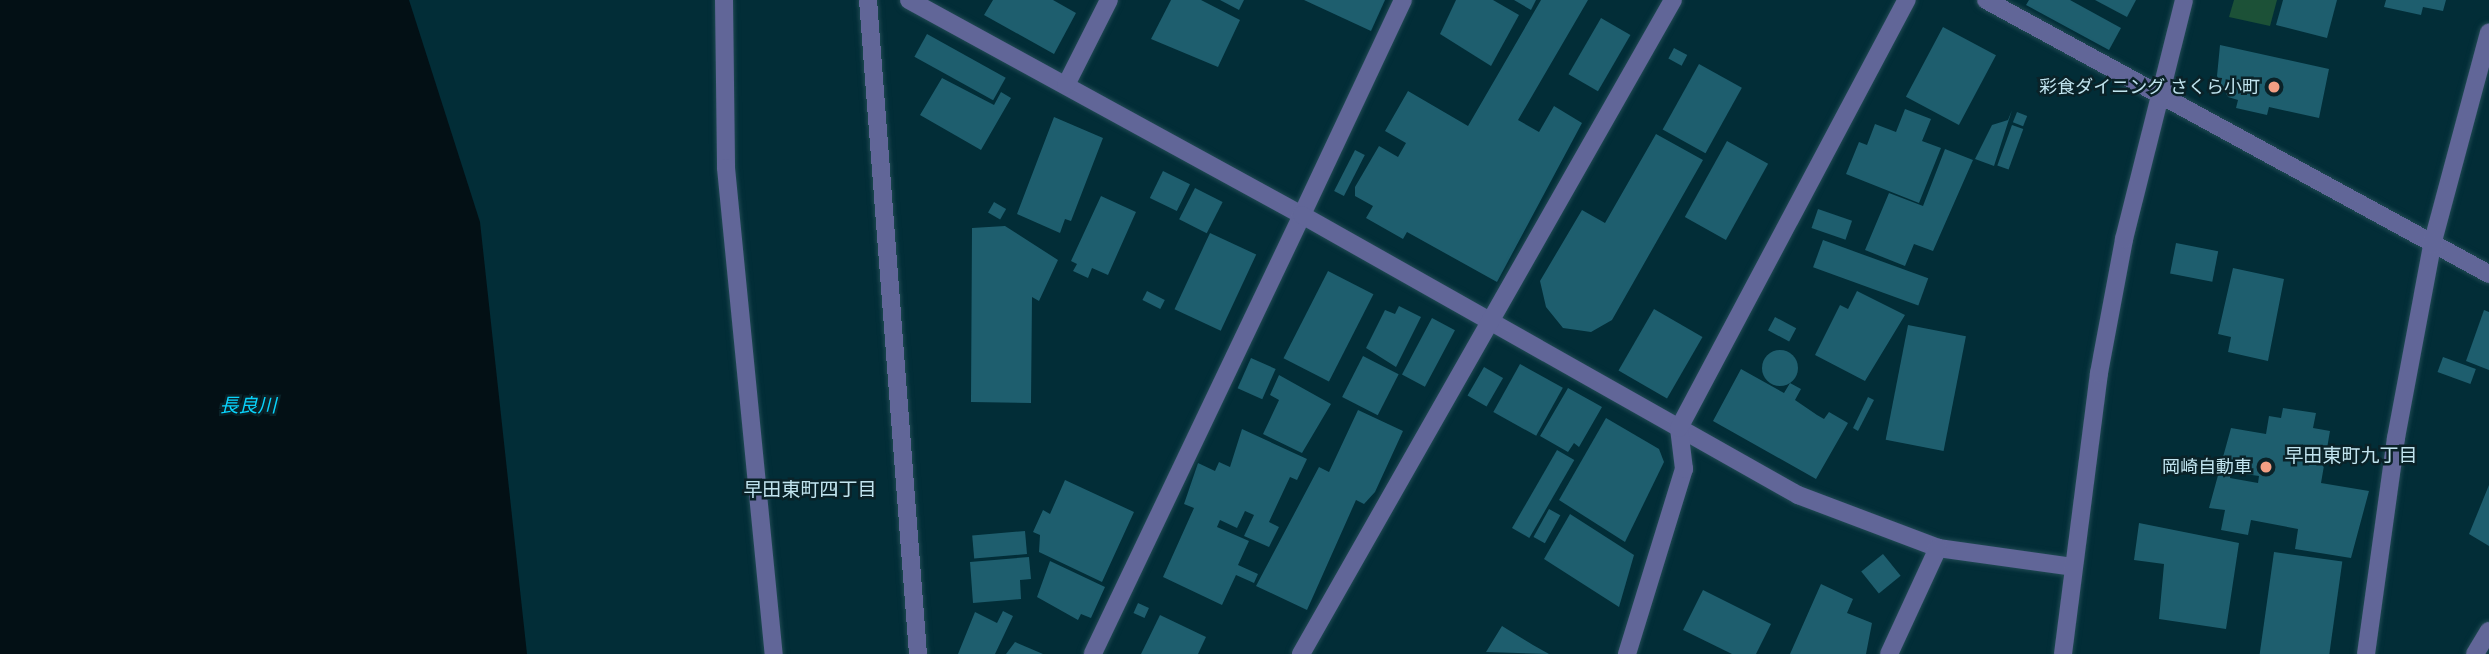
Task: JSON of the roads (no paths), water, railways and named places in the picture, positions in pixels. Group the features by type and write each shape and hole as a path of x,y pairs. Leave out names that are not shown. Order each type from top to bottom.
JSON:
{"street":[{"path":"724,0 726,168 774,654"},
{"path":"868,0 918,654"},
{"path":"909,0 1489,319 1798,495 1938,548 2073,566"},
{"path":"1066,85 1109,0"},
{"path":"1093,654 1403,0"},
{"path":"1301,654 1489,319 1673,0"},
{"path":"1627,654 1684,469 1679,428 1907,0"},
{"path":"1986,0 2489,274"},
{"path":"2063,654 2099,373 2158,95 2184,0"},
{"path":"2366,654 2396,438 2432,245 2489,32"},
{"path":"1889,654 1938,548"},
{"path":"2475,654 2489,631"}],"water":[{"name":"長良川","path":"0,0 409,0 480,222 527,654 0,654"}],"place":[{"name":"彩食ダイニング さくら小町","path":"2274,87"},
{"name":"岡崎自動車","path":"2266,467"}],"district":[{"name":"早田東町九丁目","path":"2351,456"},
{"name":"早田東町四丁目","path":"810,490"}]}
